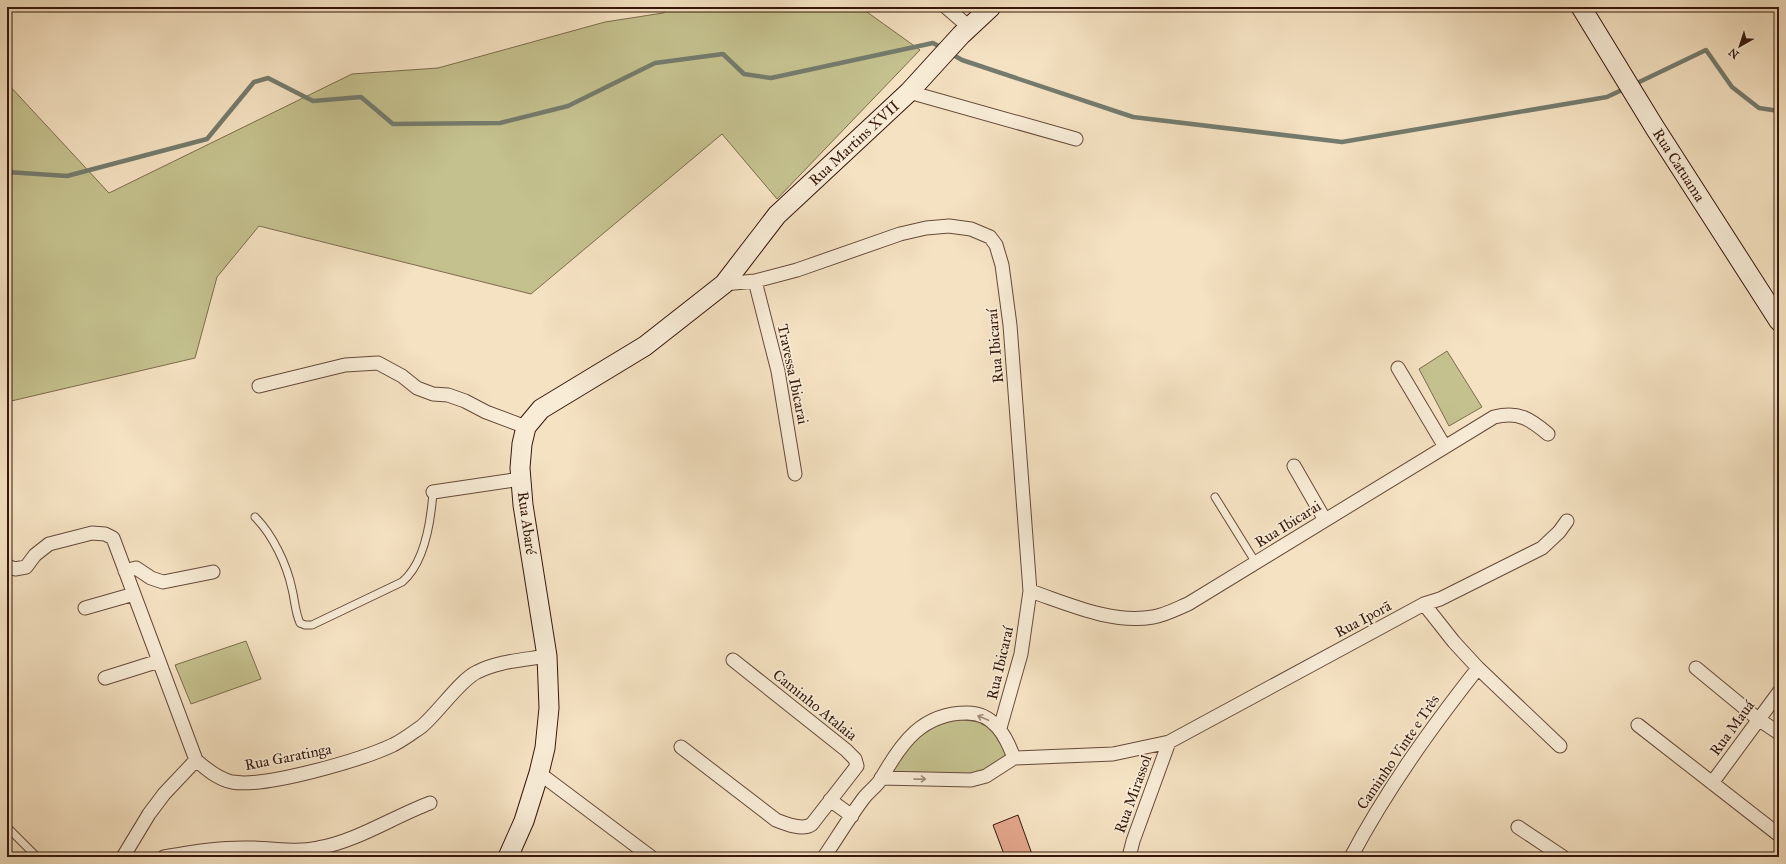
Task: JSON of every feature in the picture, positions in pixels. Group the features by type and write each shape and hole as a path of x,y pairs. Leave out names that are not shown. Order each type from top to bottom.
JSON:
{"street":[{"path":"946,7 965,31"},
{"name":"Rua Martins XVII","path":"724,284 777,216 909,92 965,31 991,7"},
{"name":"Rua Catuama","path":"1581,7 1655,128 1779,321"},
{"path":"909,92 1076,139"},
{"name":"Rua Ibicaraí","path":"724,284 755,281 797,270 900,234 926,228 960,227 981,232 990,237 999,254 1006,282 1030,591 1021,654 1000,728"},
{"name":"Travessa Ibicarai","path":"755,281 778,371 795,474"},
{"name":"Rua Abaré","path":"508,857 524,821 539,773 545,748 549,708 548,656 523,505 520,455 526,427 541,409 645,346 724,284"},
{"path":"259,386 345,365 378,363 402,376 417,388 433,394 448,396 465,401 486,412 526,427"},
{"path":"1398,368 1445,447"},
{"name":"Rua Ibicarai","path":"1030,591 1113,617 1153,617 1188,604 1494,417 1507,414 1529,420 1548,434"},
{"path":"1294,466 1325,520"},
{"path":"433,492 521,479"},
{"name":"Rua Iporã","path":"1014,758 1113,754 1169,742 1424,604 1446,595 1538,550 1550,542 1567,521"},
{"path":"7,566 15,570 26,568 35,555 49,544 92,532 106,534 113,538 196,760 164,794 149,814 123,857"},
{"path":"125,571 136,568 151,578 163,582 213,572"},
{"path":"85,608 134,594"},
{"path":"1424,604 1454,642 1478,668 1560,746"},
{"name":"Rua Garatinga","path":"196,760 223,778 232,782 262,781 333,766 392,745 423,726 476,672 495,665 548,656"},
{"name":"Caminho Atalaia","path":"734,660 846,750 854,759 857,766 830,800"},
{"path":"105,678 159,661"},
{"name":"Caminho Vinte e Três","path":"1351,857 1393,784 1430,729 1478,668"},
{"path":"1696,668 1758,719 1779,733"},
{"name":"Rua Mauá","path":"1712,783 1779,692"},
{"path":"824,857 864,798 881,778 899,750 922,726 936,717 959,713 970,713 990,720 1000,728 1014,758 986,776 976,779 890,780 881,778"},
{"path":"1638,725 1779,835"},
{"name":"Rua Mirassol","path":"1129,857 1132,841 1169,742"},
{"path":"681,747 764,811 786,825 810,826 830,800 852,816"},
{"path":"539,773 651,857"},
{"path":"164,857 220,849 251,848 302,851 318,848 360,834 430,803"},
{"path":"1518,827 1563,857"}],"lane":[{"path":"255,517 266,530 280,557 292,589 297,616 300,623 312,625 402,582 410,575 417,564 431,518 433,492"},
{"path":"1215,497 1256,562"},
{"path":"7,827 37,857"}],"shaded area":[{"path":"673,7 860,7 920,50 777,199 722,134 531,294 259,226 217,277 195,358 7,402 7,83 109,193 352,74 438,68 605,22 663,13"},
{"path":"1447,351 1482,407 1449,426 1419,369"},
{"path":"246,641 261,679 191,704 175,665"},
{"path":"958,719 1007,726 1008,743 1006,754 999,764 986,775 876,780 923,727"}],"building":[{"path":"1018,815 1033,857 1005,857 993,825"}],"waterway":[{"path":"7,172 67,176 207,139 254,82 268,78 313,101 361,97 393,124 500,123 568,106 655,63 723,54 744,74 771,78 933,43 942,48"},
{"path":"1633,85 1706,50 1732,87 1759,108 1779,111"},
{"path":"950,53 962,60 1133,117 1342,142 1607,97 1626,88"}]}
